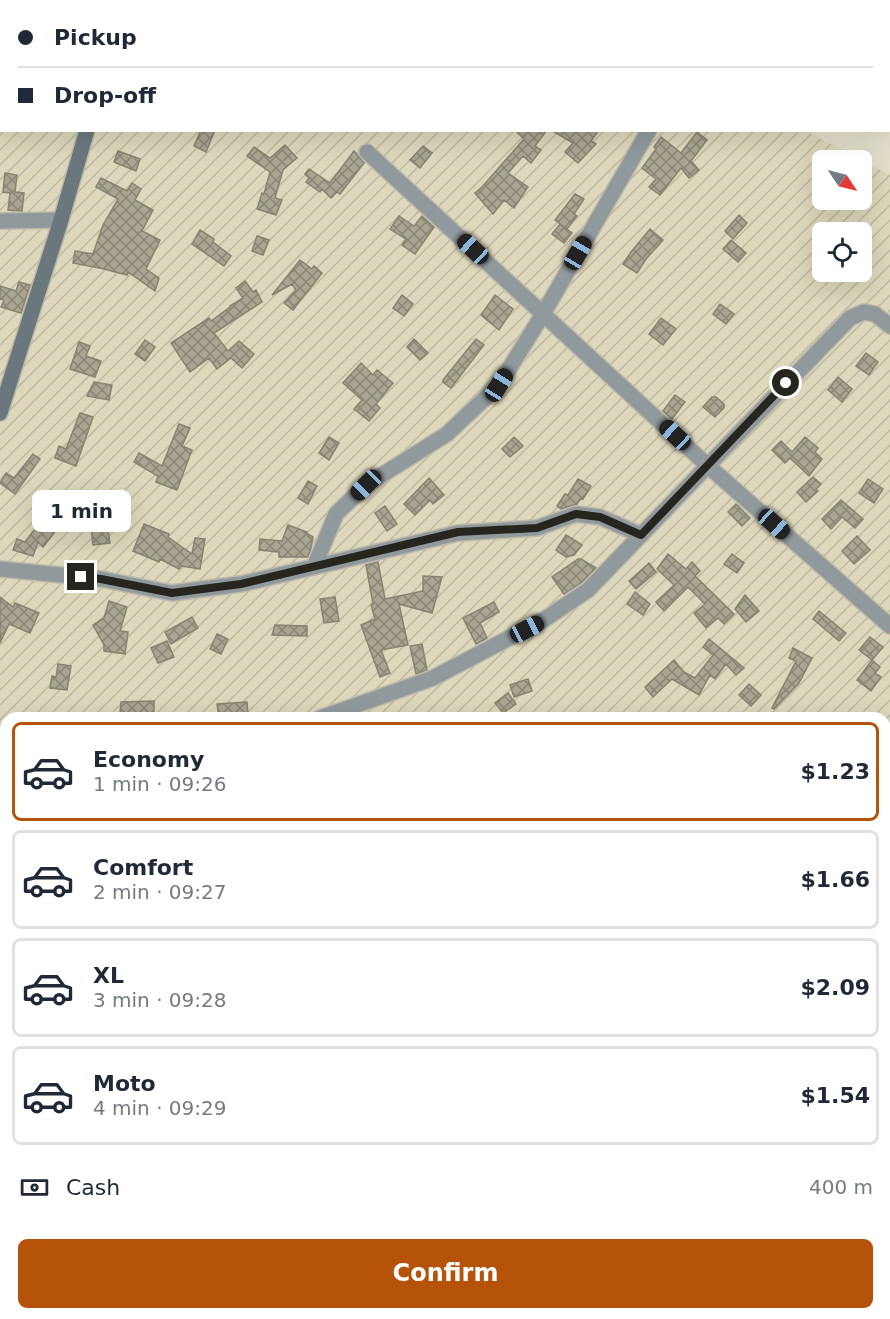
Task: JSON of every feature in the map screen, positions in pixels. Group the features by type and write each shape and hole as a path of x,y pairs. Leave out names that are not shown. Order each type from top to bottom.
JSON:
{"street":[{"path":"0,413 86,132"},
{"path":"314,567 336,514 366,485 447,434 499,385 543,314 648,132"},
{"path":"368,152 707,465 890,626"},
{"path":"0,221 61,219"},
{"path":"337,712 433,678 545,619 588,590 850,318 864,312 875,314 890,326"},
{"path":"0,569 101,579 172,593 241,584 458,532 537,528 576,514 600,517 641,535"}],"shaded area":[{"path":"0,132 808,132 842,150 812,150 812,210 872,210 872,166 890,175 890,712 0,712"}],"building":[{"path":"200,132 214,132 206,152 194,146"},
{"path":"517,132 546,132 535,146 541,150 531,163 523,156 508,173 528,187 514,208 504,200 493,214 475,193 524,139"},
{"path":"554,132 598,132 591,141 596,144 578,163 565,152 573,143"},
{"path":"697,132 707,140 691,161 699,170 689,178 681,168 660,195 649,187 656,179 642,168 656,149 654,147 661,137 681,153"},
{"path":"285,145 297,158 283,170 275,198 282,200 276,215 257,209 270,172 247,156 254,147 270,158"},
{"path":"423,146 432,153 420,168 410,160"},
{"path":"118,151 140,159 136,171 114,162"},
{"path":"354,151 364,163 340,194 337,192 331,198 322,189 320,192 306,182 309,178 305,174 309,169 330,183"},
{"path":"5,173 17,175 15,192 24,193 22,211 8,210 10,193 3,192"},
{"path":"101,178 127,191 132,183 141,189 135,200 153,210 142,231 160,240 146,269 159,278 155,291 128,272 127,275 73,263 75,251 93,254 103,225 118,199 96,187"},
{"path":"575,194 584,199 574,214 577,216 567,229 555,220"},
{"path":"739,215 747,223 733,239 725,231"},
{"path":"399,216 414,226 422,216 434,227 415,254 402,245 406,239 390,229"},
{"path":"560,224 572,233 564,243 552,234"},
{"path":"650,229 663,240 637,273 623,264"},
{"path":"200,230 214,239 213,242 231,256 224,266 192,244"},
{"path":"257,236 269,240 263,255 252,251"},
{"path":"731,240 746,253 738,262 723,249"},
{"path":"300,260 312,269 314,266 322,273 293,310 284,303 296,290 292,284 272,295"},
{"path":"245,281 253,292 256,290 262,302 214,333 228,351 239,341 254,354 242,368 231,358 217,369 209,358 190,372 171,343 209,318 211,321 243,298 236,288"},
{"path":"19,282 30,285 21,313 1,307 4,300 0,299 0,286 16,291"},
{"path":"402,295 413,304 404,316 393,308"},
{"path":"495,295 513,309 499,330 481,315"},
{"path":"720,304 734,314 726,324 713,314"},
{"path":"661,318 676,329 663,345 649,334"},
{"path":"414,339 428,353 420,360 407,347"},
{"path":"476,339 484,345 451,388 443,380"},
{"path":"145,340 155,347 145,361 135,354"},
{"path":"79,342 90,346 86,356 101,361 95,377 70,369"},
{"path":"866,353 878,362 869,375 856,366"},
{"path":"361,363 373,375 377,370 393,383 376,404 380,408 369,421 354,409 362,400 343,383"},
{"path":"838,377 852,389 842,402 828,390"},
{"path":"94,382 112,385 109,400 87,396"},
{"path":"675,395 685,402 672,419 663,411"},
{"path":"712,397 716,397 724,404 724,408 715,417 703,407"},
{"path":"80,413 93,417 76,466 55,458 59,446 66,449"},
{"path":"179,424 190,428 182,446 192,450 177,490 156,482 158,476 134,462 139,453 162,466"},
{"path":"329,437 339,443 329,460 319,453"},
{"path":"514,437 523,446 510,457 502,449"},
{"path":"805,437 818,448 815,452 822,459 809,476 790,458 785,463 772,450 781,441 792,452"},
{"path":"33,454 40,459 15,494 0,483 6,473 14,478"},
{"path":"813,477 821,484 816,489 818,491 806,502 797,492"},
{"path":"429,478 444,495 433,504 430,500 415,515 404,504"},
{"path":"578,479 591,486 577,504 561,509 557,506 565,494 568,495"},
{"path":"868,479 883,489 874,503 859,493"},
{"path":"308,481 317,486 308,504 298,498"},
{"path":"841,500 863,519 855,528 842,517 831,529 822,519"},
{"path":"736,504 750,518 742,526 728,512"},
{"path":"93,505 104,531 108,530 110,543 93,545 91,527 84,509"},
{"path":"385,506 397,524 387,531 375,513"},
{"path":"44,517 46,518 44,525 54,533 43,547 38,542 33,556 13,550 17,539 25,542"},
{"path":"144,524 169,534 168,537 192,554 195,538 205,539 200,569 181,566 179,569 160,559 159,562 133,551"},
{"path":"288,525 307,532 313,537 308,557 279,557 279,552 259,550 260,539 282,541"},
{"path":"566,535 582,545 574,555 566,557 556,550"},
{"path":"857,536 870,550 854,564 842,551"},
{"path":"668,554 686,569 692,562 700,571 695,576 734,614 724,624 718,618 706,628 694,613 705,604 688,587 664,611 656,602 674,585 657,569"},
{"path":"732,554 744,563 737,573 724,564"},
{"path":"578,559 596,568 582,582 564,594 552,577"},
{"path":"378,562 385,599 423,591 423,576 442,577 432,613 399,604 408,645 381,650 390,673 380,677 361,625 375,619 366,565"},
{"path":"649,563 656,572 636,589 629,581"},
{"path":"635,592 650,604 643,615 627,604"},
{"path":"745,595 759,611 746,622 735,609"},
{"path":"0,597 13,607 15,603 39,613 30,633 9,624 0,643"},
{"path":"335,597 339,621 324,623 320,599"},
{"path":"109,601 127,607 120,631 128,632 125,654 104,651 104,645 93,625 104,618"},
{"path":"494,602 499,612 480,623 487,638 476,644 463,618"},
{"path":"819,611 846,633 839,641 813,619"},
{"path":"192,617 198,628 171,644 165,632"},
{"path":"275,625 307,626 307,636 272,635"},
{"path":"217,634 228,639 221,654 210,649"},
{"path":"870,637 883,647 872,660 859,650"},
{"path":"709,639 744,668 736,675 726,664 715,679 710,675 699,695 672,679 653,697 645,687 674,660 684,672 695,678 713,655 703,647"},
{"path":"167,641 174,657 158,663 151,648"},
{"path":"422,644 427,670 416,674 410,646"},
{"path":"793,648 812,658 799,683 774,709 772,708 796,661 789,658"},
{"path":"872,660 880,667 875,673 881,677 871,691 857,680"},
{"path":"58,664 71,666 67,690 50,688 52,676 56,677"},
{"path":"528,679 532,691 514,697 510,685"},
{"path":"749,684 761,695 751,706 739,695"},
{"path":"508,693 516,704 502,712 495,703"},
{"path":"154,701 154,712 120,712 121,702"},
{"path":"247,702 248,712 218,712 217,704"}],"route":[{"path":"81,577 172,593 241,584 458,532 537,528 576,514 600,517 641,535 786,383"}]}
